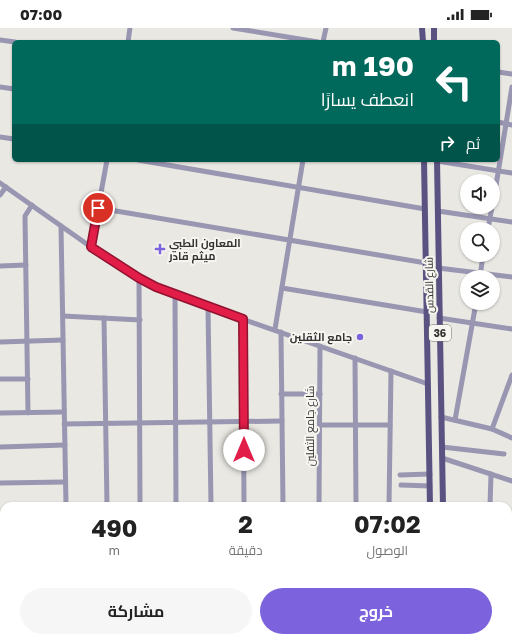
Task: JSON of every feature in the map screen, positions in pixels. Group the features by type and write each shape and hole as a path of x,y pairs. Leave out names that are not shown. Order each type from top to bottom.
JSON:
{"main road":[{"path":"422,28 423,40"},
{"path":"434,28 434,40"},
{"name":"شارع القدس","path":"424,162 430,502"},
{"name":"شارع القدس","path":"436,162 443,502"},
{"path":"426,238 438,238"}],"street":[{"path":"128,40 130,28"},
{"path":"233,28 306,40"},
{"path":"323,40 326,28"},
{"path":"0,40 12,42"},
{"path":"500,72 512,74"},
{"path":"0,87 12,89"},
{"path":"499,172 510,124 512,87"},
{"path":"500,122 510,124"},
{"path":"0,137 12,139"},
{"path":"91,247 107,162"},
{"path":"150,162 425,208"},
{"path":"275,329 303,162"},
{"path":"446,162 512,173"},
{"path":"0,183 91,247 139,278 175,295 428,384"},
{"path":"0,194 6,187"},
{"path":"28,413 25,216 32,205"},
{"path":"98,208 426,263"},
{"path":"438,211 512,222"},
{"path":"489,222 491,214"},
{"path":"61,226 66,502"},
{"path":"0,266 26,265"},
{"path":"438,268 460,271"},
{"path":"500,276 512,277"},
{"path":"139,278 140,502"},
{"path":"282,288 427,312"},
{"path":"175,295 176,502"},
{"path":"208,307 210,502"},
{"path":"455,420 475,310"},
{"path":"63,316 140,320"},
{"path":"104,318 108,502"},
{"path":"439,318 512,329"},
{"path":"243,319 244,502"},
{"path":"281,332 283,502"},
{"path":"0,342 63,340"},
{"name":"شارع جامع الثقلين","path":"319,502 320,346"},
{"path":"355,358 356,502"},
{"path":"389,502 391,371"},
{"path":"492,429 512,375"},
{"path":"0,379 28,379"},
{"path":"281,394 320,394"},
{"path":"0,413 64,412"},
{"path":"441,417 492,429 512,438"},
{"path":"64,424 282,421"},
{"path":"320,425 390,425"},
{"path":"0,447 65,445"},
{"path":"442,447 504,454"},
{"path":"442,458 512,481"},
{"path":"400,475 430,474"},
{"path":"490,502 491,474"},
{"path":"0,483 65,482"},
{"path":"401,485 430,486"}],"place":[{"name":"المعاون الطبي ميثم قادر","path":"160,249"},
{"name":"جامع الثقلين","path":"360,337"}],"route":[{"path":"98,208 91,247 139,278 156,287 243,319 244,450"}]}
